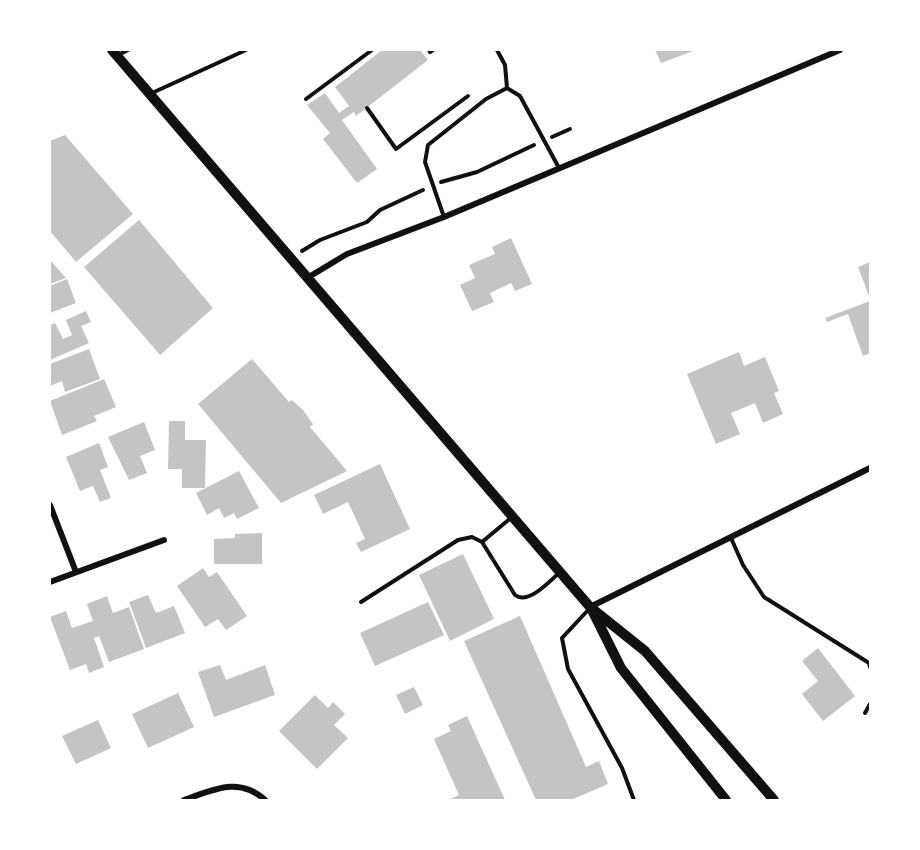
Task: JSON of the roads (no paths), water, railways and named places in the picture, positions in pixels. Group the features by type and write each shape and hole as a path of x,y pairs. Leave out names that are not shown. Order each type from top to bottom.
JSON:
{"main road":[{"path":"115,53 590,607 645,651 774,801"},
{"path":"590,607 621,668 726,801"}],"street":[{"path":"307,278 347,254 444,217 840,50"},
{"path":"590,607 870,468"},
{"path":"50,505 76,572"},
{"path":"50,582 164,540"},
{"path":"184,801 222,786 253,789 265,801"}],"lane":[{"path":"115,53 128,50"},
{"path":"150,94 246,50"},
{"path":"497,50 505,66 507,88"},
{"path":"507,88 520,96 559,168"},
{"path":"444,217 425,162 428,145 486,99 507,88"},
{"path":"482,542 512,517"},
{"path":"361,602 458,540 472,537 482,542 519,598 539,591 560,572"},
{"path":"731,538 743,565 764,597 869,663 870,667"},
{"path":"590,607 562,638 568,669 622,768 634,801"},
{"path":"865,713 870,704"}]}
